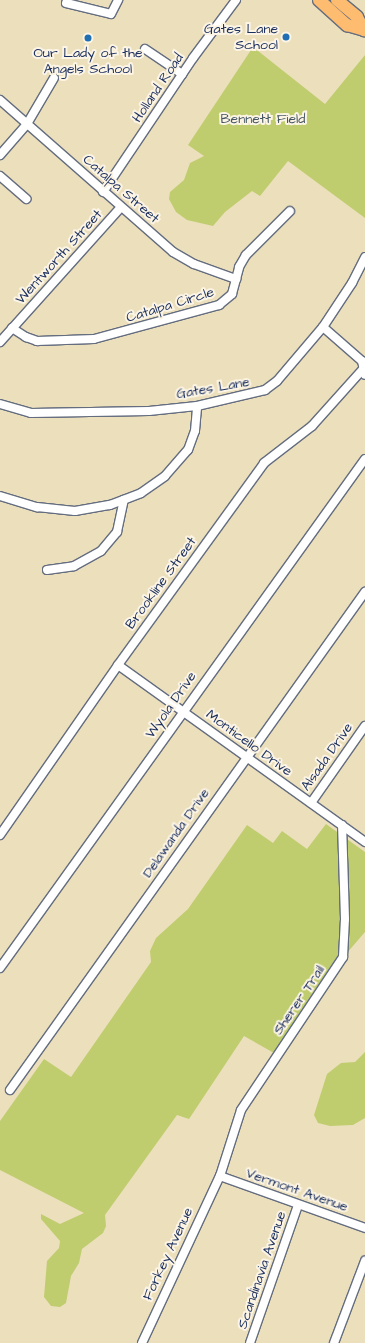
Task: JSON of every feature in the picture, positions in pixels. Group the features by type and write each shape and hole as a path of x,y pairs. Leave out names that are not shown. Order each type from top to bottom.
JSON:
{"highway":[{"path":"319,0 347,25 365,30"},
{"path":"337,0 357,17 365,30"}],"street":[{"path":"66,3 111,14 118,0"},
{"name":"Holland Road","path":"103,192 182,74 236,0"},
{"path":"145,49 182,74"},
{"path":"0,156 27,124 54,78"},
{"name":"Catalpa Street","path":"0,100 103,192 181,257 236,279"},
{"path":"0,176 26,199"},
{"name":"Wentworth Street","path":"0,342 121,207"},
{"name":"Catalpa Circle","path":"12,328 26,337 37,341 105,338 218,305 232,294 236,279 246,255 290,211"},
{"name":"Gates Lane","path":"0,404 31,413 149,411 197,406 268,389 323,327 352,283 365,257"},
{"path":"323,327 362,361 364,370"},
{"name":"Brookline Street","path":"0,835 118,665 264,463 312,426 364,370"},
{"path":"0,496 29,506 68,511 101,507 124,500 156,484 183,458 192,441 197,406"},
{"name":"Wyola Drive","path":"0,968 182,711 365,459"},
{"path":"47,570 74,566 101,551 117,532 124,500"},
{"name":"Delawanda Drive","path":"10,1090 365,592"},
{"name":"Monticello Drive","path":"118,665 365,842"},
{"name":"Alsada Drive","path":"311,803 365,726"},
{"name":"Sherer Trail","path":"220,1176 242,1107 344,955 345,919 342,825"},
{"name":"Vermont Avenue","path":"220,1176 365,1228"},
{"name":"Forkey Avenue","path":"142,1343 220,1176"},
{"name":"Scandinavia Avenue","path":"250,1343 298,1205"},
{"path":"334,1343 365,1261"}],"green space":[{"name":"Bennett Field","path":"253,47 325,104 365,55 365,218 288,161 260,196 252,191 225,212 213,226 187,220 176,212 169,199 170,192 184,180 190,163 204,156 188,145"},
{"path":"326,824 365,852 365,932 321,983 274,1053 244,1036 189,1119 177,1115 105,1215 106,1226 103,1233 82,1249 79,1263 71,1276 66,1303 60,1307 51,1306 44,1297 47,1261 59,1248 60,1241 41,1219 41,1214 60,1224 84,1213 0,1170 0,1121 44,1059 71,1077 151,962 150,951 156,938 188,909 247,825 273,843 282,831 307,849"},
{"path":"365,1052 365,1118 353,1125 330,1126 318,1123 314,1115 327,1074 341,1063 355,1062"}],"place":[{"name":"Gates Lane School","path":"286,37"},
{"name":"Our Lady of the Angels School","path":"88,38"}]}
